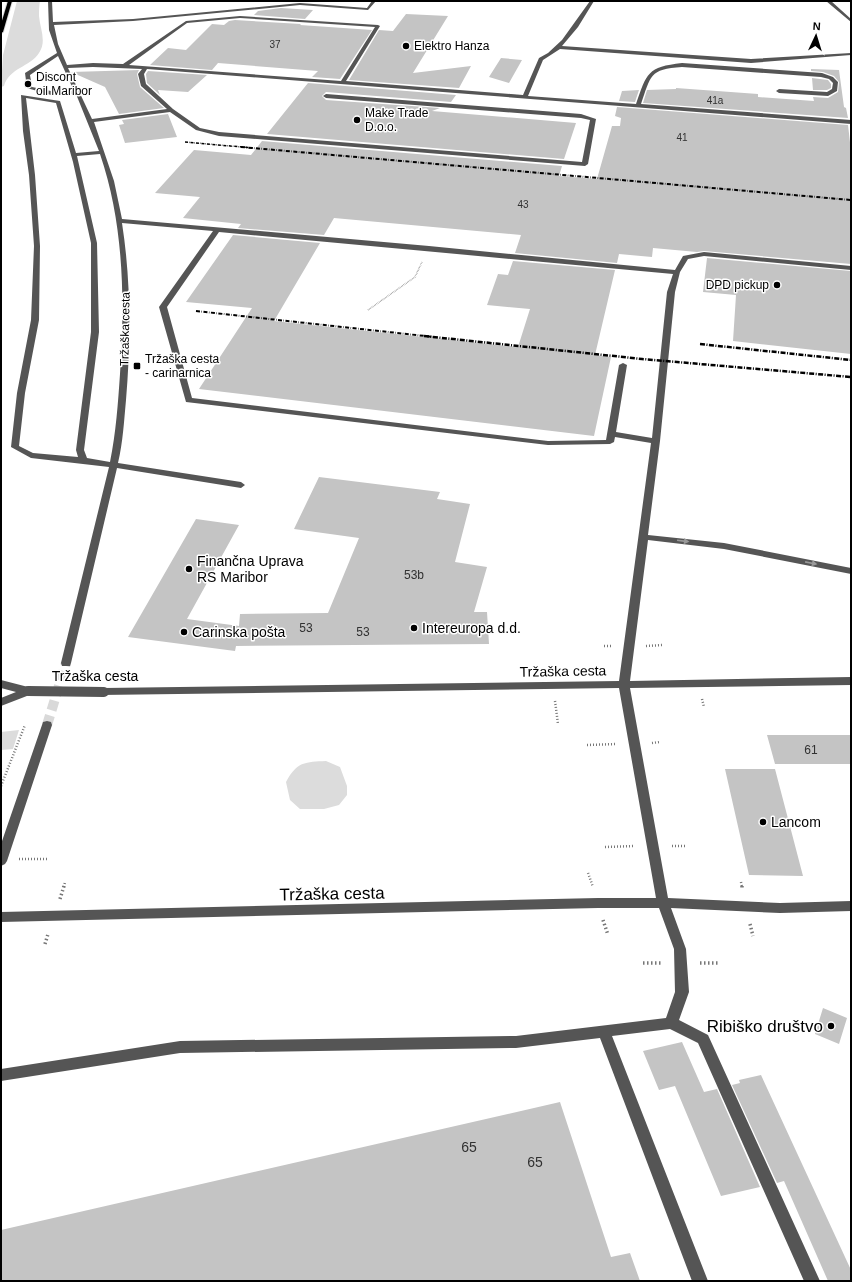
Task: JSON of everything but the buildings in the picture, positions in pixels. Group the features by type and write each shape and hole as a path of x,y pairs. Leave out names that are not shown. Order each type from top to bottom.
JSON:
{"main road":[{"path":"1,32 10,1"}],"street":[{"name":"Tržaška cesta","path":"50,1 53,37 90,121 116,202 125,292 124,383 114,464 104,502 84,596 66,663"},
{"path":"51,24 110,21 301,2 368,8 374,1"},
{"path":"525,97 541,59 553,53 559,47 592,1"},
{"path":"828,1 851,20"},
{"path":"110,21 119,17 134,15 239,4"},
{"path":"124,66 186,22 240,17 378,26 342,83"},
{"path":"559,47 751,61 851,54"},
{"path":"60,53 27,74 30,88 51,93 77,92"},
{"path":"66,67 93,65 124,66 851,122"},
{"path":"638,106 644,84 652,72 659,68 669,66 682,65 822,75 831,78 836,83 835,90 828,94 779,91"},
{"path":"145,68 141,74 143,85 171,110 198,129 219,134 585,164 593,119 581,116 326,96"},
{"path":"84,460 80,450 95,332 94,243 74,156 58,102 23,96 32,175 37,246 35,320 21,394 15,447 31,455 114,464 241,485"},
{"path":"526,112 531,98"},
{"path":"90,121 171,110"},
{"path":"74,156 101,152"},
{"path":"119,221 430,248 677,272"},
{"path":"218,229 163,307 189,400 548,443 610,442 623,365"},
{"path":"624,685 656,441 671,292 677,272 685,257 704,254 851,268"},
{"path":"611,434 656,441"},
{"path":"644,537 724,546 851,571"},
{"name":"Tržaška cesta","path":"1,702 28,691 104,692 851,681"},
{"path":"1,684 28,691"},
{"name":"Tržaška cesta","path":"624,685 663,903"},
{"path":"1,859 47,725"},
{"name":"Tržaška cesta","path":"1,917 598,903 663,903 780,908 851,906"},
{"path":"663,903 680,949 682,992 671,1023"},
{"path":"1,1076 180,1047 516,1042 671,1023 703,1039 812,1281"},
{"path":"604,1032 700,1281"}],"path":[{"path":"368,310 415,277 430,248"},
{"path":"1,786 25,725"},
{"path":"1,859 47,860"}],"shaded area":[{"path":"17,1 40,1 39,16 43,44 35,58 10,75 4,86 1,87 3,55"},
{"path":"19,730 13,749 1,750 1,732"},
{"path":"326,761 340,767 347,786 347,795 339,805 324,809 300,809 290,800 286,782 294,770 302,764"}],"tunnel":[{"path":"47,725 66,663"}],"railway":[{"path":"185,142 253,148"},
{"path":"241,147 851,200"},
{"path":"196,311 434,337"},
{"path":"424,336 642,359 851,377"},
{"path":"700,344 851,360"}],"place":[{"name":"Elektro Hanza","path":"406,46"},
{"name":"Discont oil Maribor","path":"28,84"},
{"name":"Make Trade D.o.o.","path":"357,120"},
{"name":"DPD pickup","path":"777,285"},
{"name":"Tržaška cesta - carinarnica","path":"137,366"},
{"name":"Finančna Uprava RS Maribor","path":"189,569"},
{"name":"Intereuropa d.d.","path":"414,628"},
{"name":"Carinska pošta","path":"184,632"},
{"name":"Lancom","path":"763,822"},
{"name":"Ribiško društvo","path":"831,1026"}]}
